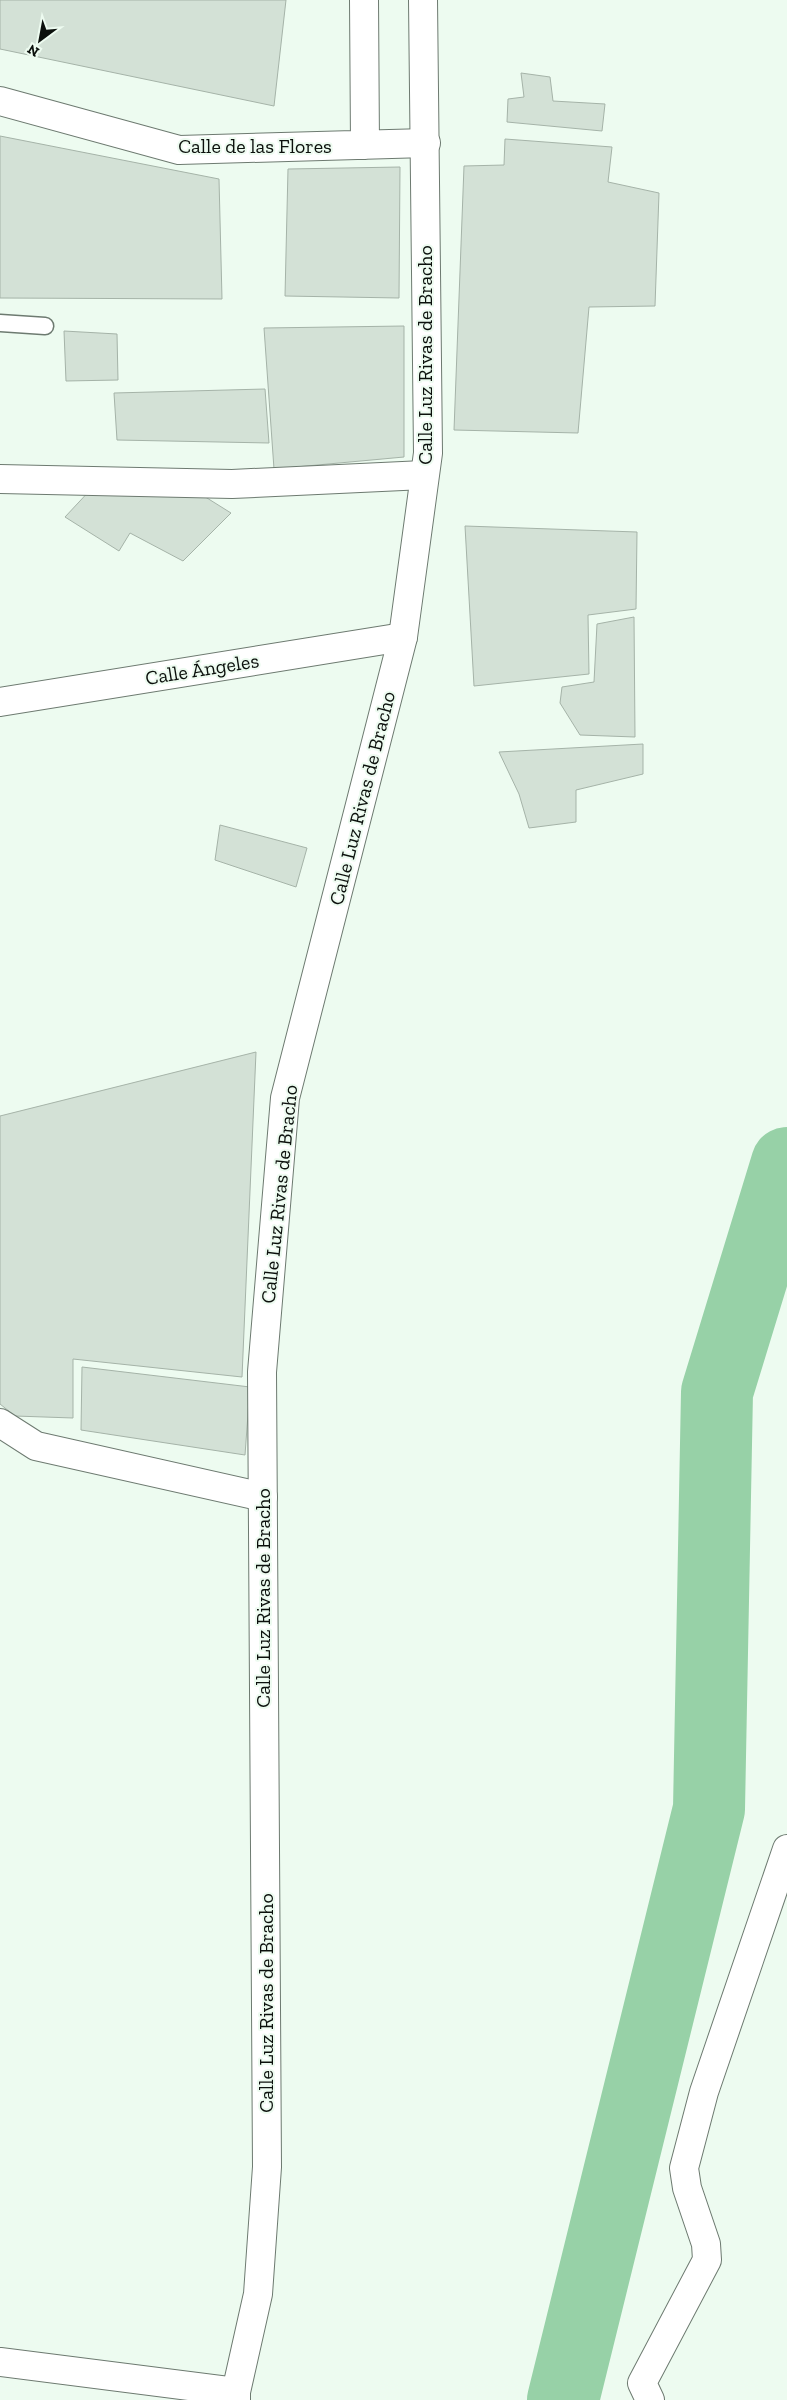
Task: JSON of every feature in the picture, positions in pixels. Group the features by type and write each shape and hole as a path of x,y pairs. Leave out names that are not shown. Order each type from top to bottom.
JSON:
{"street":[{"path":"364,0 365,145"},
{"name":"Calle Luz Rivas de Bracho","path":"236,2396 258,2294 266,2167 262,1372 285,1098 403,637 428,453 423,0"},
{"name":"Calle de las Flores","path":"0,101 179,150 426,143"},
{"path":"0,479 232,484 424,475"},
{"name":"Calle Ángeles","path":"0,702 403,637"},
{"path":"0,1423 36,1446 263,1497"},
{"path":"650,2400 642,2383 707,2260 706,2244 687,2188 684,2168 704,2092 787,1849"},
{"path":"0,2362 236,2396"}],"lane":[{"path":"0,323 45,326"}],"building":[{"path":"0,0 286,0 274,106 0,49"},
{"path":"521,73 550,77 553,101 605,104 602,131 507,122 508,99 524,97"},
{"path":"0,136 219,179 222,299 0,298"},
{"path":"505,139 612,147 608,182 659,193 655,306 589,307 578,433 454,430 464,166 504,165"},
{"path":"400,167 399,298 285,296 288,169"},
{"path":"404,326 404,457 274,469 264,328"},
{"path":"64,331 117,334 118,380 66,381"},
{"path":"265,389 269,443 117,440 114,393"},
{"path":"93,487 191,488 231,513 183,561 130,533 119,551 65,517"},
{"path":"465,526 637,532 636,609 588,615 589,674 474,686"},
{"path":"634,617 635,737 580,735 560,703 562,687 594,682 597,624"},
{"path":"643,744 643,774 576,790 576,822 529,828 519,794 499,752"},
{"path":"220,825 307,848 296,887 215,860"},
{"path":"256,1052 242,1377 73,1359 73,1418 15,1416 0,1404 0,1116"},
{"path":"82,1367 250,1387 245,1455 81,1430"}],"waterway":[{"path":"563,2400 709,1809 717,1392 787,1163"}]}
